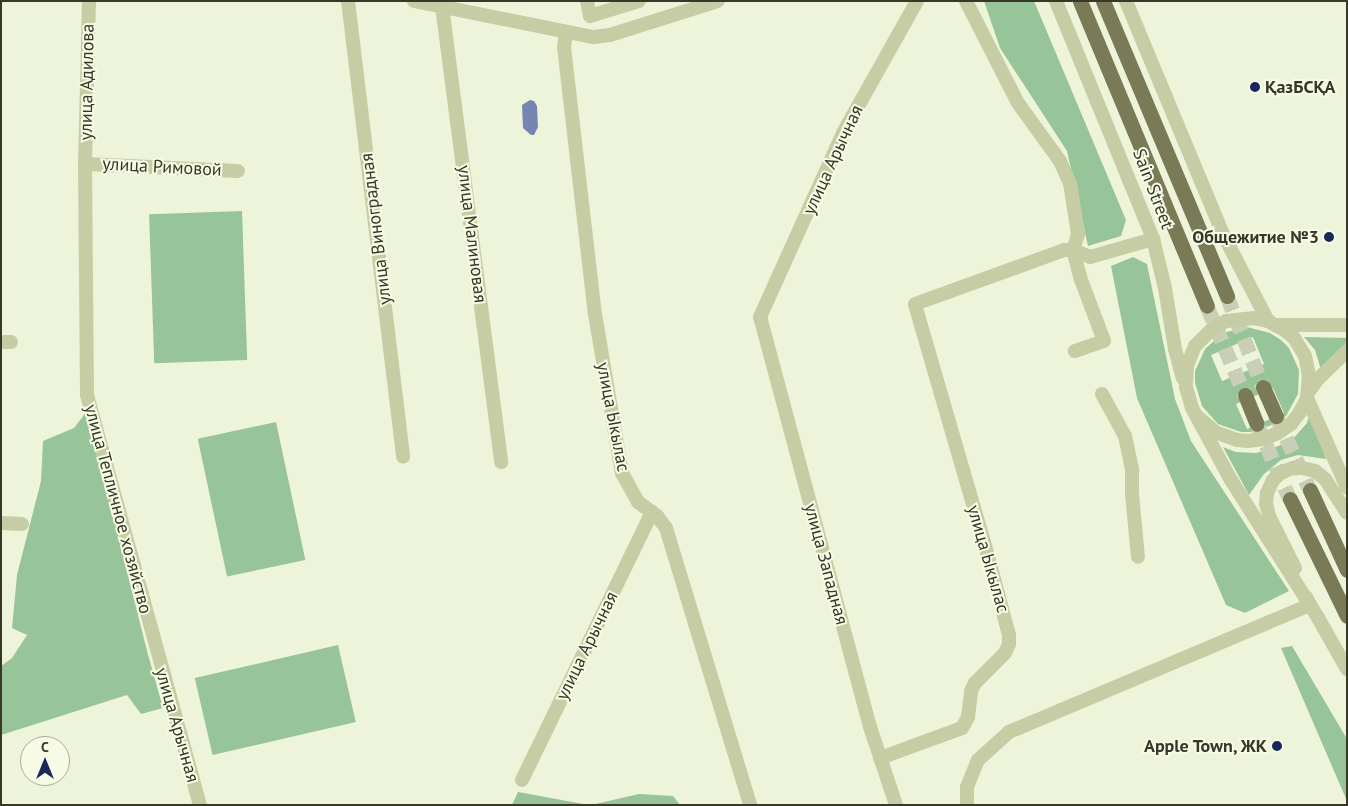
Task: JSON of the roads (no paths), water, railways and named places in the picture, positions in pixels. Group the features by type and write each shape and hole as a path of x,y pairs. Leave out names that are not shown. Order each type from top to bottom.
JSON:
{"main road":[{"name":"Sain Street","path":"1080,1 1208,306"},
{"name":"Sain Street","path":"1104,1 1227,296"},
{"path":"1263,387 1276,416"},
{"path":"1245,395 1257,424"},
{"path":"1310,490 1347,570"},
{"path":"1290,499 1347,616"}],"street":[{"name":"улица Адилова","path":"85,164 88,1"},
{"name":"улица Виноградная","path":"348,1 403,457"},
{"path":"414,1 593,37 610,35 718,1"},
{"path":"587,1 590,16 639,1"},
{"name":"улица Арычная","path":"760,323 763,311 775,289 843,133 917,1"},
{"path":"966,1 1018,103 1060,160 1070,183 1078,234 1073,250 1080,277 1104,341 1075,351"},
{"name":"Sain Street","path":"1056,1 1153,239 1165,288 1175,350 1188,398"},
{"path":"1126,1 1223,234 1273,323 1294,338 1305,356 1309,376 1307,395 1347,488"},
{"name":"улица Малиновая","path":"442,6 502,462"},
{"name":"улица Ыкылас","path":"566,33 564,47 595,314 622,473 638,502 652,512 666,528 750,805"},
{"name":"улица Римовой","path":"85,164 238,171"},
{"name":"улица Тепличное хозяйство","path":"85,164 87,395 154,644"},
{"name":"улица Ыкылас","path":"880,758 962,728 968,718 971,691 975,683 1005,653 1009,644 1009,635 988,556 915,304 1064,250 1073,250 1090,256 1153,239"},
{"path":"1347,325 1273,323 1254,318 1232,320 1213,328 1202,337 1190,355 1185,376 1188,398 1231,480 1310,605 1347,669"},
{"name":"улица Западная","path":"760,323 880,758 896,805"},
{"path":"1198,417 1215,432 1226,437 1248,441 1264,439 1278,433 1291,424 1300,412 1307,395 1318,379 1347,351"},
{"path":"1102,394 1125,436 1132,470 1132,494 1138,558"},
{"path":"1310,605 1292,561 1269,516 1266,503 1267,493 1273,480 1282,472 1302,468 1316,471 1324,479 1347,513"},
{"name":"улица Арычная","path":"522,780 652,512"},
{"path":"1,523 22,524"},
{"path":"967,805 968,787 978,760 1009,732 1310,605"},
{"name":"улица Арычная","path":"154,644 200,805"}],"water":[{"path":"530,100 534,101 537,106 538,127 534,135 531,135 523,128 522,105"}],"tunnel":[{"path":"1227,296 1263,387"},
{"path":"1207,306 1245,395"},
{"path":"1277,417 1310,490"},
{"path":"1257,424 1290,499"}],"place":[{"name":"ҚазБСҚА","path":"1255,87"},
{"name":"Общежитие №3","path":"1329,237"},
{"name":"Apple Town, ЖК","path":"1277,746"}]}
